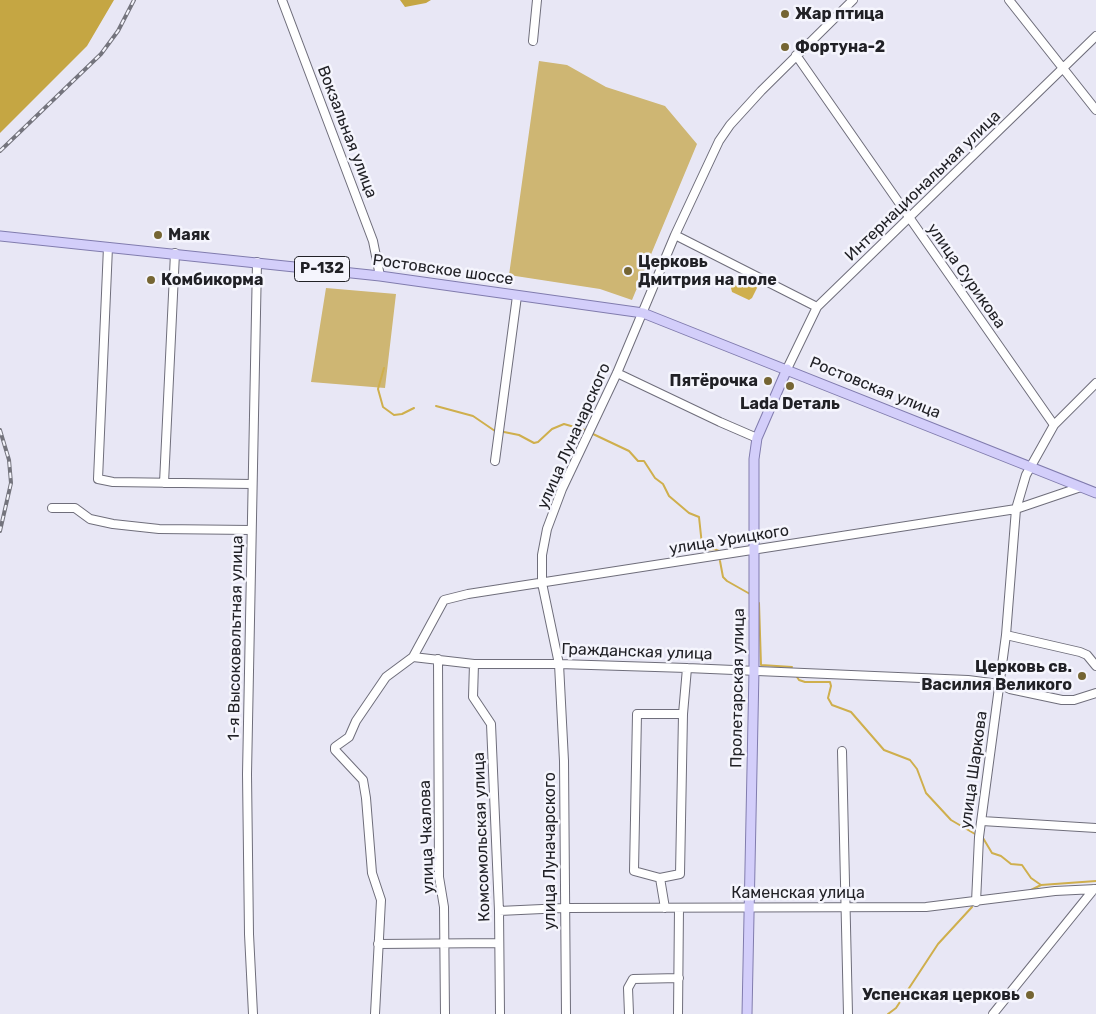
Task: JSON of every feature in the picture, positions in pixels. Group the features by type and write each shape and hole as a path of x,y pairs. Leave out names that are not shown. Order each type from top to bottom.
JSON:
{"main road":[{"name":"Ростовское шоссе","path":"0,236 380,276 643,313"},
{"name":"Ростовская улица","path":"643,313 1096,493"},
{"name":"Пролетарская улица","path":"747,1014 754,670 754,459 757,438 787,369"}],"street":[{"name":"Вокзальная улица","path":"282,0 373,241 380,276"},
{"path":"533,41 537,0"},
{"name":"улица Луначарского","path":"566,1014 564,761 559,664 542,583 542,555 550,521 562,489 617,373 675,236 719,141 730,125 796,55 852,0"},
{"path":"1009,0 1096,110"},
{"name":"Интернациональная улица","path":"787,369 817,307 910,219 1096,36"},
{"name":"улица Сурикова","path":"796,55 1054,425"},
{"path":"675,236 817,307"},
{"path":"108,247 98,478 113,482 252,484"},
{"path":"164,483 175,254"},
{"name":"1-я Высоковольтная улица","path":"253,1014 248,934 247,774 257,262"},
{"path":"495,461 517,296"},
{"path":"617,373 757,438"},
{"path":"1033,467 1054,425 1096,383"},
{"name":"улица Шаркова","path":"976,902 979,838 1006,635 1016,509 1026,475 1033,467"},
{"name":"улица Урицкого","path":"413,657 444,600 468,594 1016,509 1081,487"},
{"path":"52,508 75,508 90,519 113,524 159,529 251,530"},
{"path":"1006,635 1080,652 1087,655 1096,666"},
{"path":"375,1014 381,900 372,873 363,780 335,750 335,747 349,737 356,720 386,677 413,657"},
{"name":"Гражданская улица","path":"413,657 474,664 559,664 754,670 968,680 999,684 1062,700 1074,700 1096,693"},
{"name":"улица Чкалова","path":"438,659 439,877 444,907 445,1014"},
{"name":"Комсомольская улица","path":"474,664 473,697 491,724 499,911 500,1014"},
{"path":"684,714 637,714 634,871 660,878 680,874 687,668"},
{"path":"842,751 846,864 844,907 848,1014"},
{"path":"982,821 1096,828"},
{"path":"660,878 665,908"},
{"path":"993,1014 1095,889"},
{"name":"Каменская улица","path":"499,911 564,908 750,906 926,907 1056,891 1095,889"},
{"path":"678,1014 679,908"},
{"path":"378,944 499,943"},
{"path":"629,1014 628,988 633,979 679,978"}],"shaded area":[{"path":"0,0 114,0 87,46 0,133"},
{"path":"400,0 431,0 426,3 405,7"},
{"path":"539,61 567,65 606,87 665,106 697,144 632,300 600,289 509,275"},
{"path":"739,274 758,286 749,300 732,292 731,288"},
{"path":"326,288 396,294 385,388 311,382"}],"waterway":[{"path":"384,368 378,389 383,407 394,415 402,414 414,408"},
{"path":"436,406 473,416 495,431"},
{"path":"504,432 519,435 534,443 538,442 552,429 564,424 585,430"},
{"path":"593,434 629,451 638,461 644,461 655,478 663,484 669,496 689,513 699,517 702,545 706,550 714,549 719,551"},
{"path":"720,561 723,577 750,594"},
{"path":"759,603 761,665 792,667"},
{"path":"797,677 805,682 830,682 828,698 832,705 851,712 884,750 910,760 917,769 926,793 951,820 975,834"},
{"path":"983,838 992,853 1001,856 1011,864 1022,865 1031,878 1041,885 1096,881"},
{"path":"1031,890 1041,885"},
{"path":"888,1014 896,1008 938,944 972,907"}],"railway":[{"path":"0,151 101,54 118,31 134,0"},
{"path":"0,430 9,460 11,483 0,531"}],"place":[{"name":"Жар птица","path":"785,14"},
{"name":"Фортуна-2","path":"785,47"},
{"name":"Маяк","path":"158,235"},
{"name":"Церковь Дмитрия на поле","path":"628,271"},
{"name":"Комбикорма","path":"151,280"},
{"name":"Пятёрочка","path":"768,381"},
{"name":"Lada Dеталь","path":"790,386"},
{"name":"Церковь св. Василия Великого","path":"1082,676"},
{"name":"Успенская церковь","path":"1030,995"}]}
